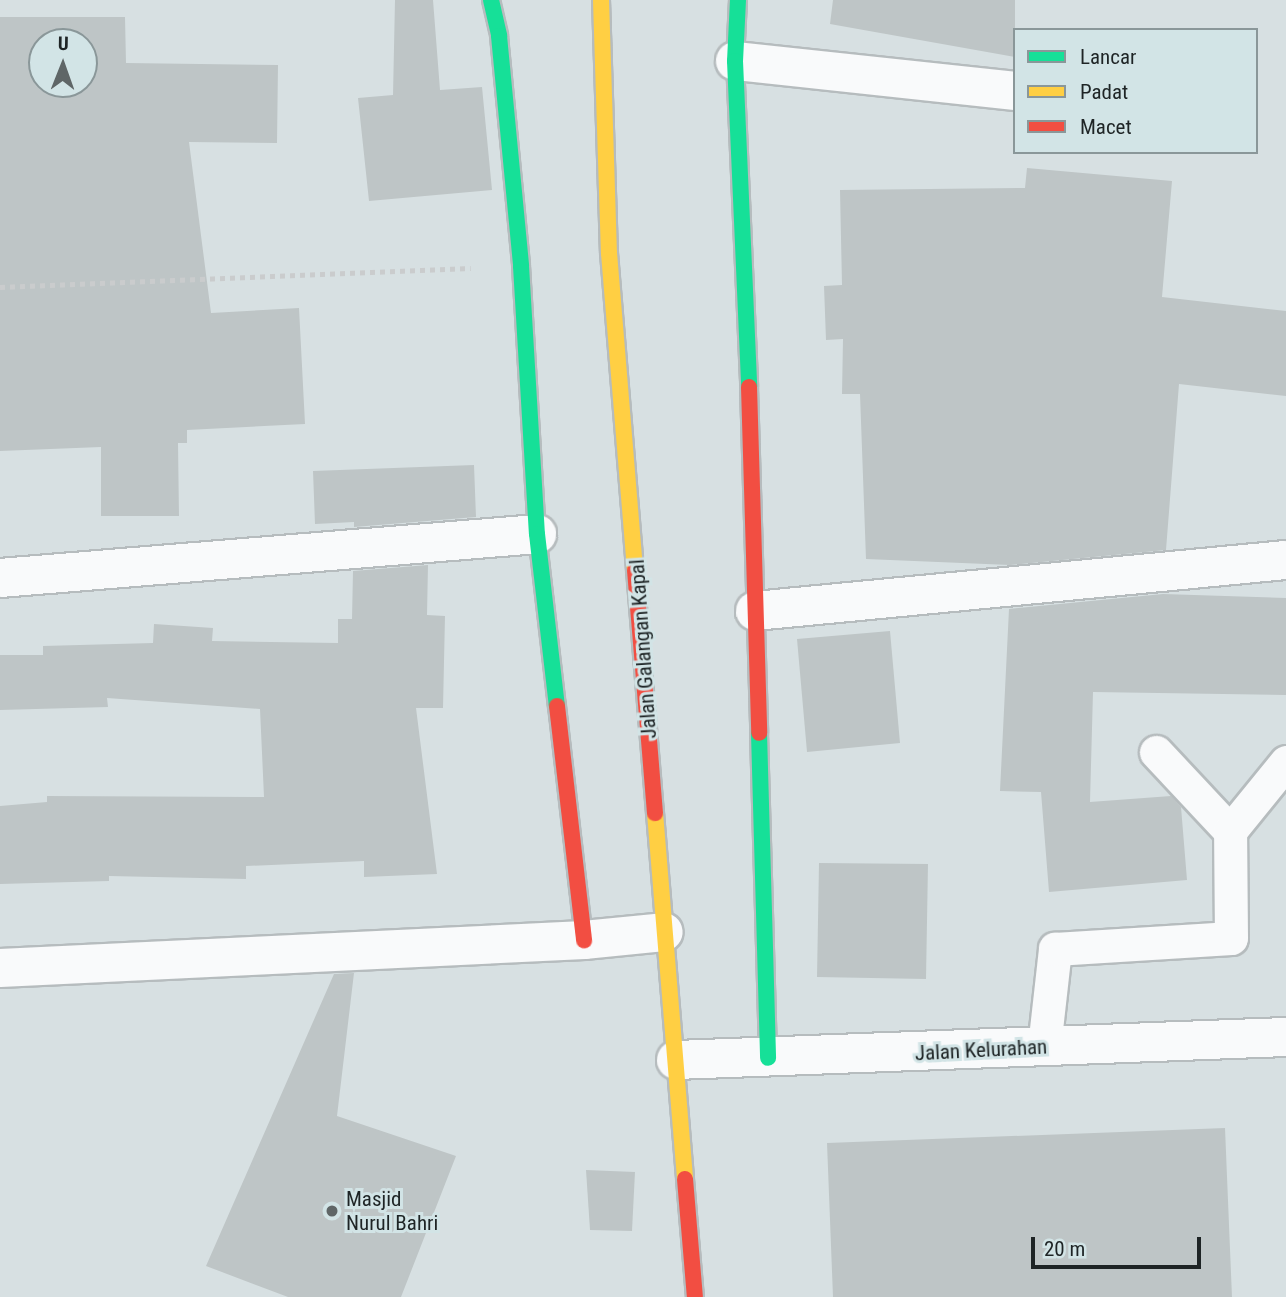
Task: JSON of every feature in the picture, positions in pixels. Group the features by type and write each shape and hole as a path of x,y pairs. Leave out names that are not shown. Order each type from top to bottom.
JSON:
{"street":[{"path":"491,0 499,36 521,266 537,534 584,940"},
{"name":"Jalan Galangan Kapal","path":"601,0 609,253 695,1297"},
{"path":"738,0 735,61 768,1058"},
{"path":"735,61 1013,91"},
{"path":"0,578 537,534"},
{"path":"755,611 1286,560"},
{"path":"0,968 584,940 664,932"},
{"name":"Jalan Kelurahan","path":"676,1060 1286,1037"}],"lane":[{"path":"1156,752 1230,831"},
{"path":"1044,1047 1055,949 1231,938 1230,831 1286,762"}],"path":[{"path":"0,287 521,266"}],"building":[{"path":"395,0 433,0 440,90 482,87 492,190 369,201 358,98 393,95"},
{"path":"833,0 1015,0 1013,57 830,24"},
{"path":"0,17 125,17 126,63 278,65 277,143 189,142 211,313 299,308 305,424 187,430 187,443 178,443 179,516 101,516 101,447 0,451"},
{"path":"1027,168 1172,181 1162,297 1286,311 1286,396 1179,384 1166,550 1010,565 866,559 860,394 842,394 843,339 826,340 824,286 842,285 840,190 1025,188"},
{"path":"474,465 476,517 354,527 354,522 315,524 313,471"},
{"path":"428,565 427,615 445,616 443,708 416,708 437,874 364,877 364,861 246,866 246,879 109,876 109,881 0,884 0,806 47,802 47,796 264,797 260,709 107,698 108,707 0,710 0,655 43,655 43,646 153,643 154,624 213,628 212,641 338,643 338,619 352,619 353,571"},
{"path":"1163,594 1286,598 1286,695 1093,692 1090,802 1171,796 1181,807 1187,880 1049,892 1041,792 1000,791 1009,609"},
{"path":"890,631 900,743 807,752 797,639"},
{"path":"819,863 928,864 926,979 817,977"},
{"name":"Masjid Nurul Bahri","path":"354,973 337,1116 456,1156 401,1297 288,1297 206,1266 334,974"},
{"path":"1225,1128 1232,1297 833,1297 827,1143"},
{"path":"586,1170 635,1172 632,1231 590,1230"}],"traffic: fast":[{"path":"491,0 499,36 521,266 537,534 557,706"},
{"path":"738,0 735,61 749,387"},
{"path":"759,733 768,1058"}],"traffic: slow":[{"path":"601,0 609,253 635,570"},
{"path":"655,813 685,1179"}],"traffic: jam":[{"path":"749,387 759,733"},
{"path":"635,570 655,813"},
{"path":"557,706 584,940"},
{"path":"685,1179 695,1297"}],"place":[{"name":"Masjid Nurul Bahri","path":"332,1211"}]}
